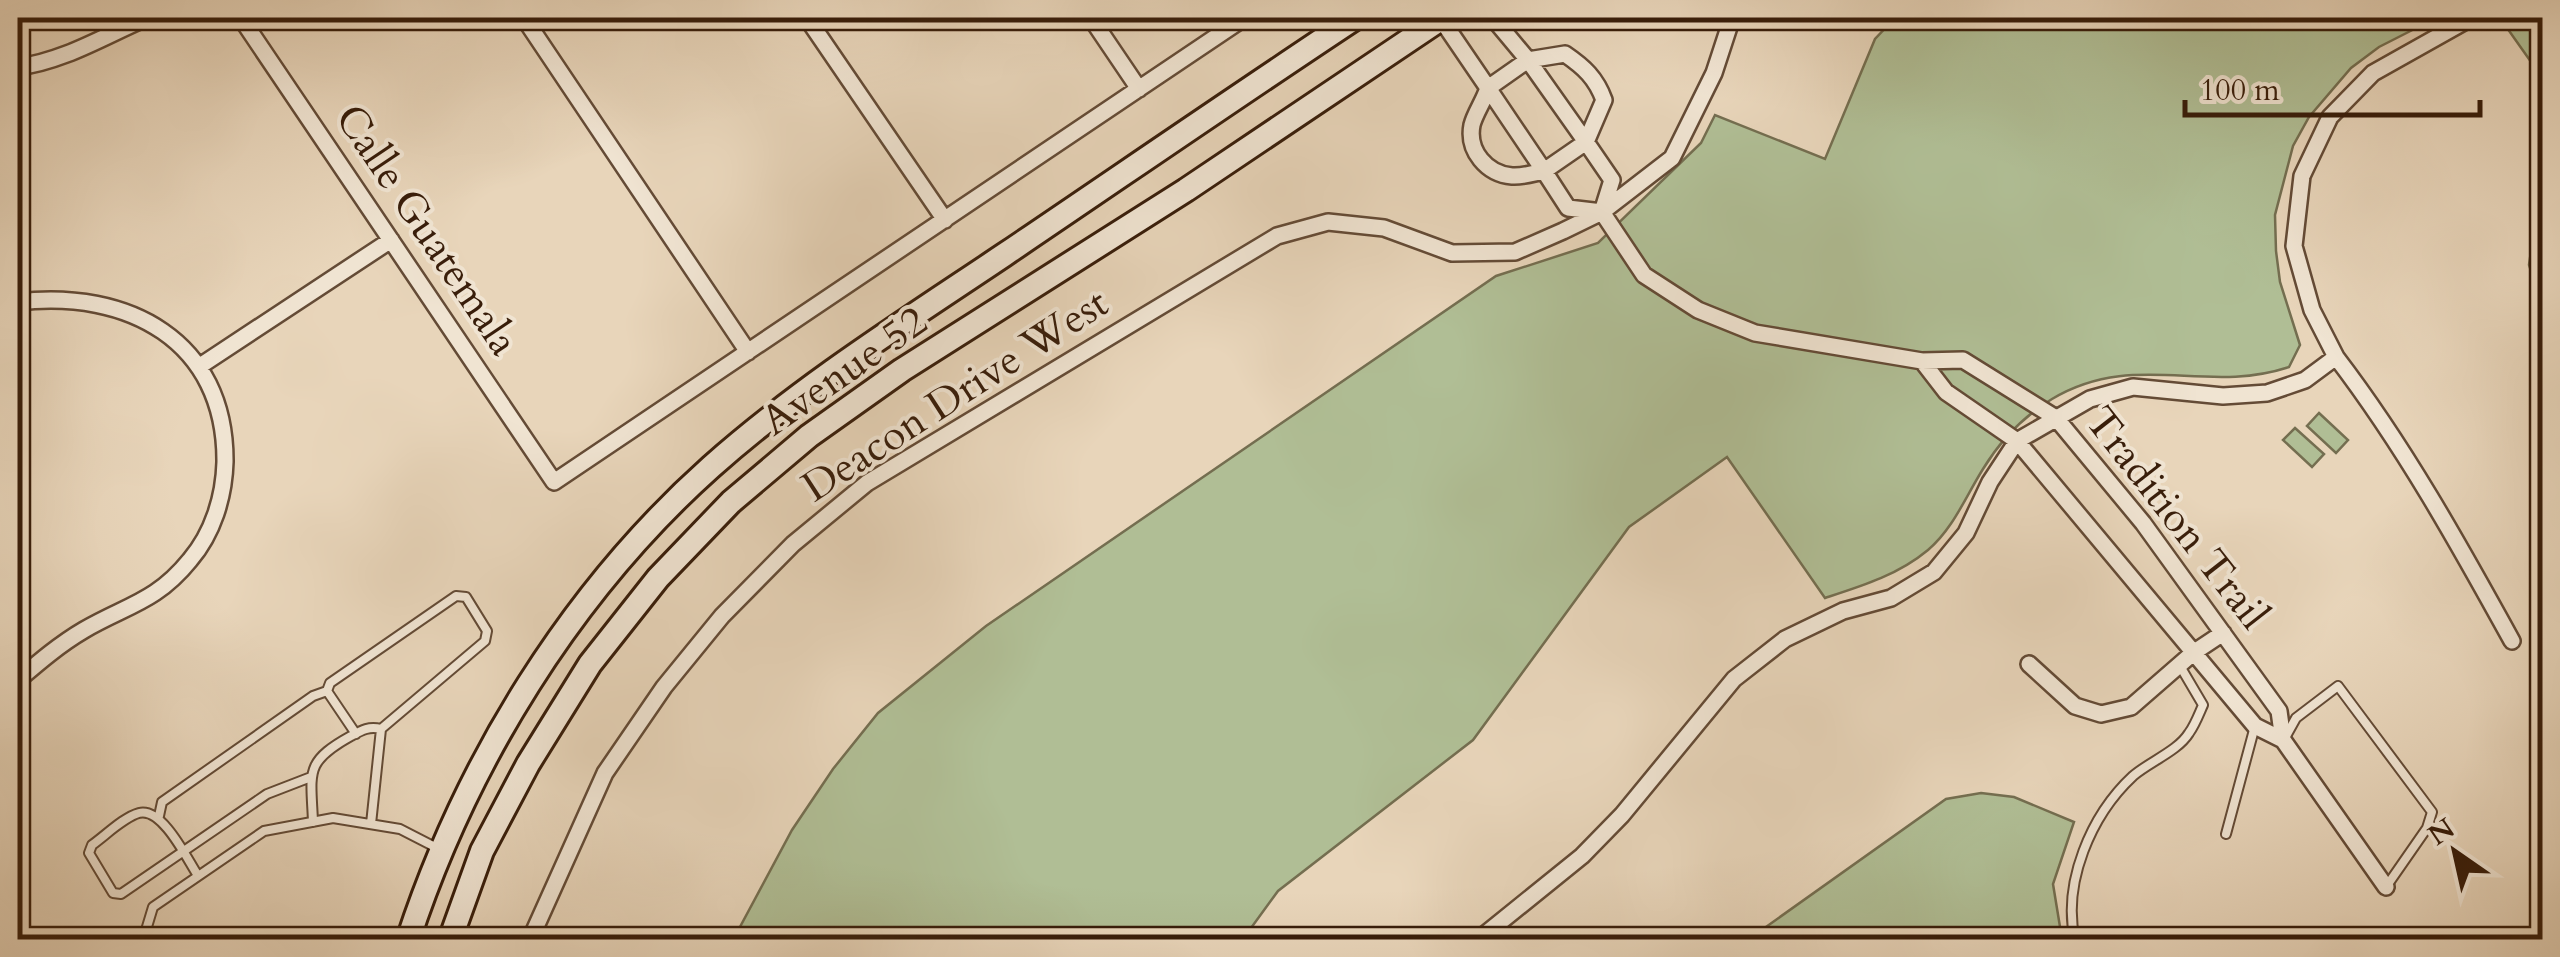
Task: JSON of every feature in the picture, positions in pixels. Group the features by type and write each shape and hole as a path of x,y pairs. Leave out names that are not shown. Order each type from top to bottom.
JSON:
{"main road":[{"name":"Avenue 52","path":"408,940 441,850 474,779 526,688 634,544 708,470 798,396 1354,18"},
{"name":"Avenue 52","path":"450,940 482,851 528,764 590,664 658,578 732,502 809,436 902,370 1186,190 1441,18"}],"street":[{"path":"18,67 74,52 146,18"},
{"name":"Calle Guatemala","path":"240,18 554,482 748,352"},
{"path":"524,18 748,352 1244,18"},
{"path":"807,18 945,220"},
{"path":"1091,18 1139,88"},
{"path":"1441,18 1568,208 1602,212 1612,180 1528,60 1492,18"},
{"name":"Deacon Drive West","path":"530,940 604,773 664,688 722,616 792,544 867,483 1277,236 1328,222 1384,228 1452,253 1516,252 1602,212 1672,158 1714,73 1732,18"},
{"path":"2470,18 2372,73 2330,117 2302,176 2294,246 2312,310 2336,357 2418,474 2512,641"},
{"path":"1565,54 1598,83 1604,100 1586,142 1544,171 1515,177 1496,172 1480,159 1472,145 1472,126 1488,88 1528,60 1565,54"},
{"name":"Tradition Trail","path":"1602,212 1644,275 1698,310 1755,333 1922,360 1963,360 2056,418 2143,523 2279,712 2284,740 2386,887"},
{"path":"200,366 391,240"},
{"path":"18,302 56,298 97,303 135,314 172,336 200,366 218,407 225,440 224,476 216,518 194,557 166,588 87,628 18,680"},
{"path":"1478,940 1582,856 1622,815 1734,679 1786,639 1843,611 1891,598 1934,572 1966,533 1990,482 2017,441 2090,399 2133,387 2222,396 2267,393 2304,380 2336,357"},
{"name":"Tradition Trail","path":"1922,360 1946,392 2017,441 2255,726 2284,740"},
{"path":"2030,664 2075,706 2102,714 2131,707 2223,633"}],"lane":[{"path":"356,734 328,691 330,684 456,596 466,597 487,631 485,641 381,729 371,824"},
{"path":"2075,940 2070,918 2079,858 2120,789 2188,737 2203,705 2180,666"},
{"path":"2284,740 2296,718 2338,686 2432,812 2427,828 2386,887"},
{"path":"197,874 159,816 162,802 314,696 328,691"},
{"path":"2226,834 2255,726"},
{"path":"313,822 311,778 315,763 325,751 356,734 372,727 381,729"},
{"path":"159,816 138,813 92,844 91,859 113,893 121,894 267,794 311,778"},
{"path":"143,940 152,907 264,831 332,818 400,830 441,850"}],"green space":[{"path":"1895,18 2436,18 2379,47 2351,68 2309,117 2293,146 2275,215 2280,282 2300,345 2289,367 2228,377 2112,377 2052,399 2022,421 1997,449 1952,522 1928,550 1892,573 1825,598 1727,457 1629,527 1473,740 1278,891 1243,939 733,940 792,830 833,769 878,713 986,626 1496,276 1598,243 1701,143 1715,115 1825,159 1875,39"},
{"path":"2500,18 2542,18 2542,148 2541,76"},
{"path":"2542,173 2542,305 2529,265"},
{"path":"2319,413 2348,440 2336,453 2307,426"},
{"path":"2295,428 2324,454 2312,467 2283,440"},
{"path":"1981,793 2014,797 2074,822 2053,884 2062,939 1749,939 1946,799"}]}
